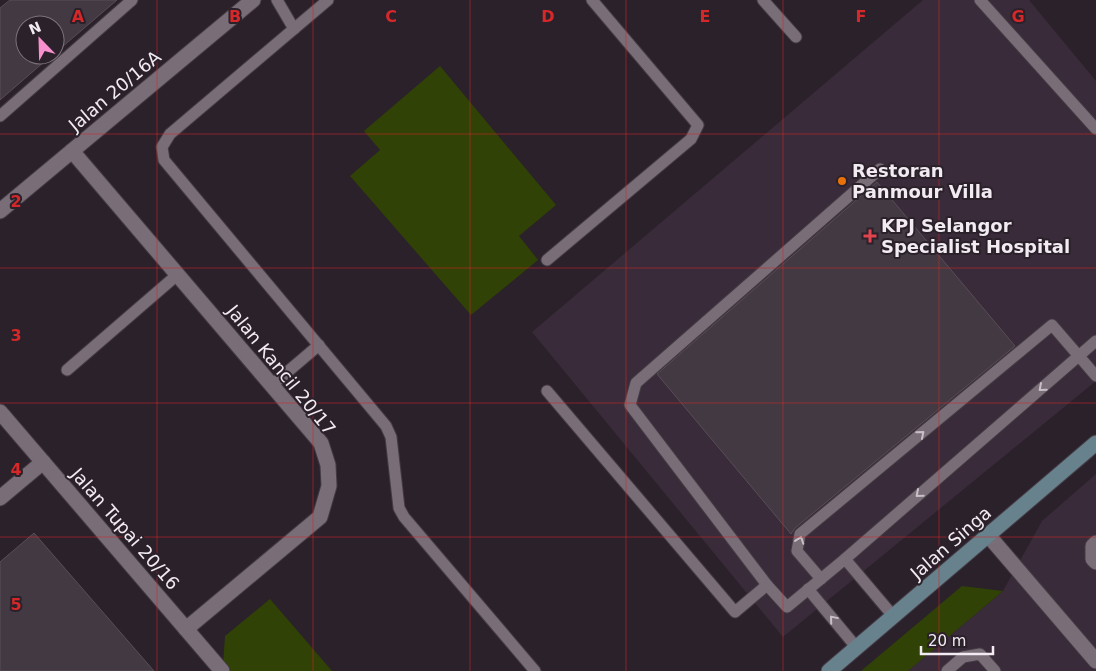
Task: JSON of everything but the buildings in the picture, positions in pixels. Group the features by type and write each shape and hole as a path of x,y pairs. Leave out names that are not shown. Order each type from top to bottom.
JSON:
{"street":[{"name":"Jalan 20/16A","path":"0,211 253,0"},
{"name":"Jalan Kancil 20/17","path":"72,151 321,443 328,465 329,486 320,517 186,629"},
{"name":"Jalan Tupai 20/16","path":"0,412 222,671"},
{"name":"Jalan Singa","path":"829,671 1096,443"},
{"path":"0,498 43,462"},
{"path":"988,535 1096,661"},
{"path":"1096,544 1093,546 1093,559 1096,562"}],"lane":[{"path":"0,116 132,0"},
{"path":"278,0 294,28"},
{"path":"328,0 170,134 162,147 164,160 386,426 391,437 399,508 404,517 535,671"},
{"path":"547,260 691,139 698,125 592,0"},
{"path":"763,0 796,37"},
{"path":"980,0 1096,129"},
{"path":"880,169 636,383 630,405 768,585 787,607 1096,341"},
{"path":"67,370 178,275"},
{"path":"821,579 797,551 800,534 1052,325 1096,376"},
{"path":"272,385 318,345"},
{"path":"547,391 734,612 768,585"},
{"path":"845,559 894,617"},
{"path":"808,589 857,648"},
{"path":"947,671 963,657 980,654 995,671"}],"shaded area":[{"name":"KPJ Selangor Specialist Hospital","path":"923,0 1029,0 1096,81 1096,381 783,637 532,332"},
{"path":"1096,474 1096,671 908,671 1003,591 1042,521"}],"green space":[{"path":"440,66 556,205 519,236 538,260 471,315 350,176 380,150 364,131"},
{"path":"962,586 1003,591 908,671 861,671"},
{"path":"270,599 332,671 228,671 223,665 225,636"}],"place":[{"name":"Restoran Panmour Villa","path":"842,181"},
{"name":"KPJ Selangor Specialist Hospital","path":"870,236"}]}
